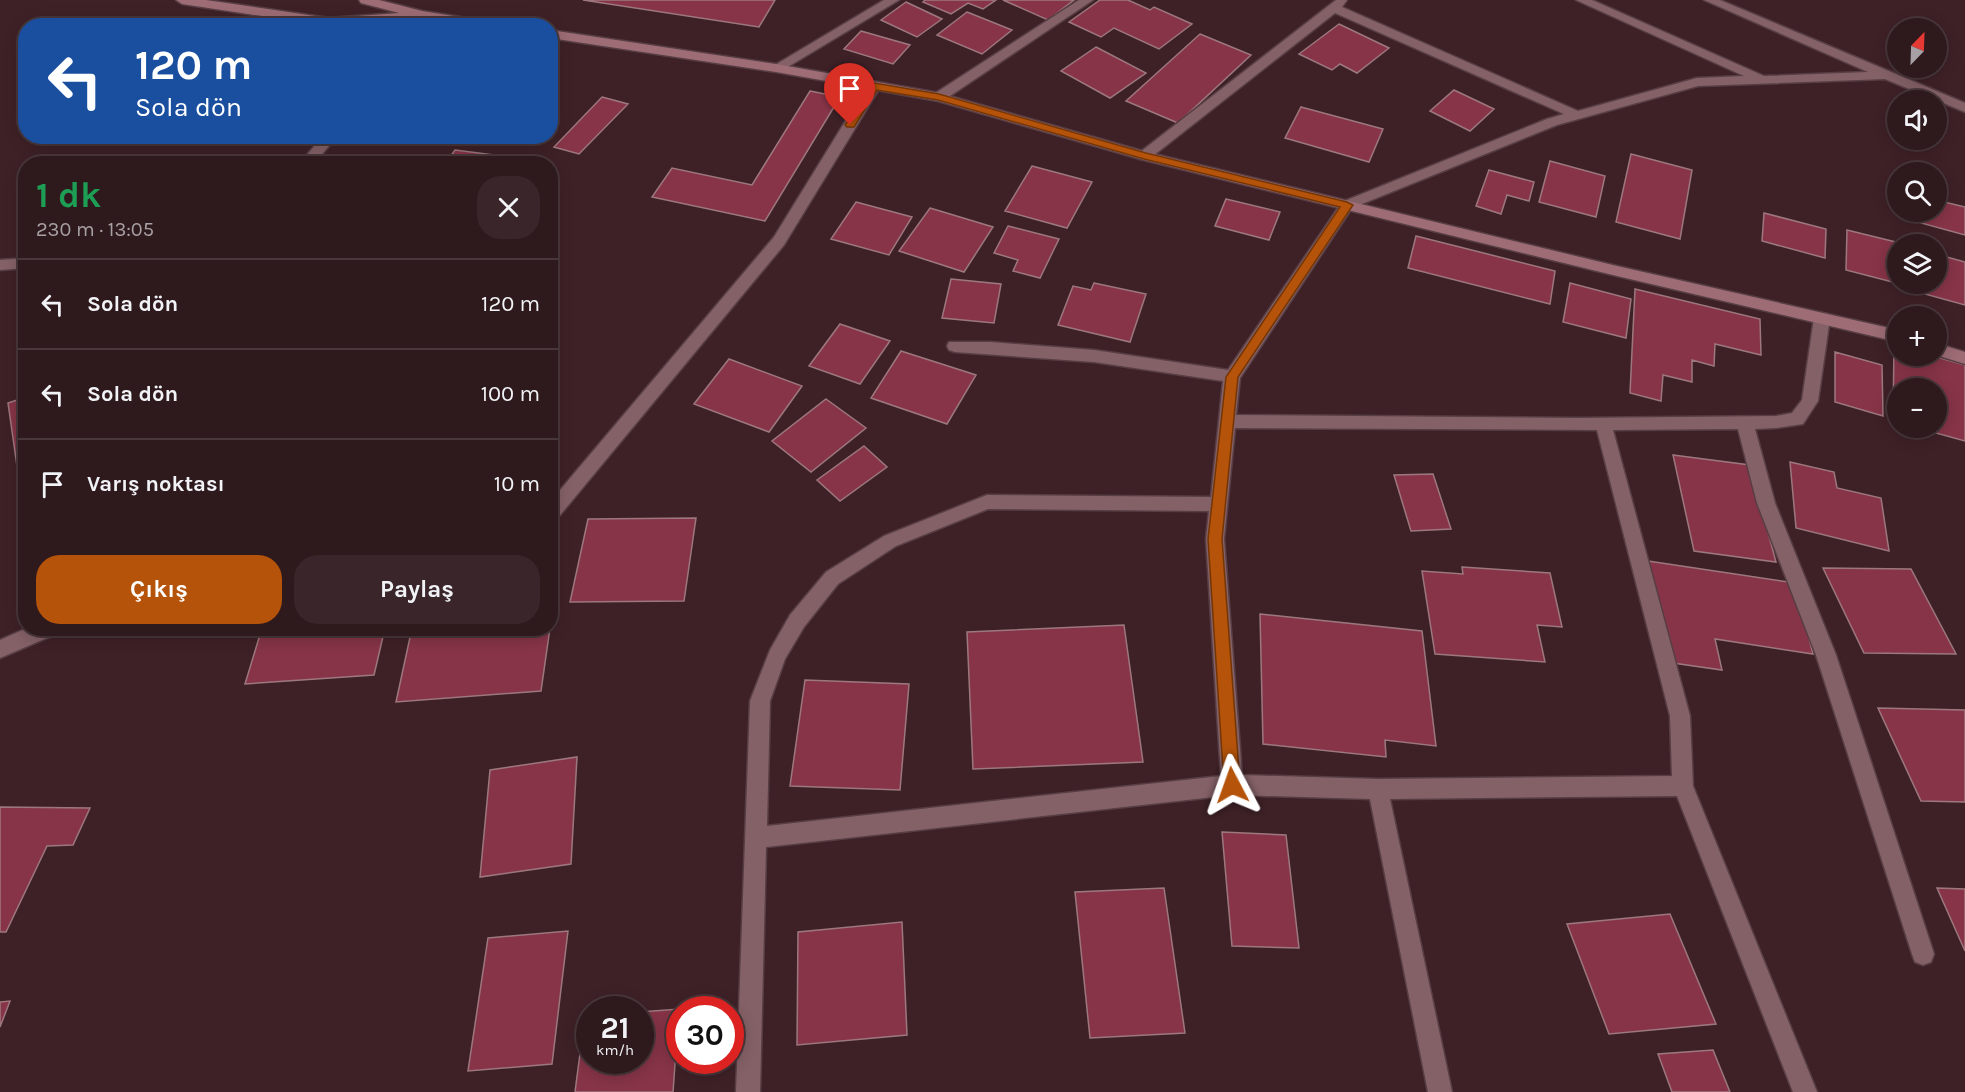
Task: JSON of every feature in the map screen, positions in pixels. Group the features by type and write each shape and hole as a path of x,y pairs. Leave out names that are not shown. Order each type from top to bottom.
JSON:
{"main road":[{"path":"182,0 302,18"},
{"path":"365,0 412,18"},
{"path":"558,35 776,68 939,98 1144,156 1617,271 1887,333"},
{"path":"1947,352 1965,358"}],"street":[{"path":"776,68 893,0"},
{"path":"939,98 1087,0"},
{"path":"1582,0 1763,80"},
{"path":"1710,0 1887,74"},
{"path":"1144,156 1338,4 1577,115"},
{"path":"1232,785 1215,539 1232,377 1347,205 1552,122 1697,82 1887,75"},
{"path":"1896,78 1965,108"},
{"path":"558,505 779,241 874,86"},
{"path":"313,156 324,144"},
{"path":"0,265 18,264"},
{"path":"1228,421 1603,423 1776,422 1797,419 1810,401 1822,318"},
{"path":"955,346 1099,357 1192,369 1232,377"},
{"path":"1745,422 1766,503 1826,655 1923,954"},
{"path":"1603,423 1680,716 1683,786 1805,1092"},
{"path":"748,1092 760,701 777,656 797,621 832,578 890,542 987,502 1219,504"},
{"path":"0,649 30,636"},
{"path":"754,838 1232,785 1378,789 1683,786"},
{"path":"1378,789 1440,1092"}],"building":[{"path":"583,0 775,0 759,27"},
{"path":"925,0 996,0 983,9 968,3 951,14 923,2"},
{"path":"1003,0 1074,0 1048,20"},
{"path":"1100,0 1128,0 1150,10 1154,7 1192,24 1159,49 1114,28 1101,37 1069,22"},
{"path":"906,2 942,19 917,37 881,20"},
{"path":"967,12 1012,30 982,54 937,35"},
{"path":"1339,24 1389,48 1357,73 1340,64 1332,70 1299,54"},
{"path":"861,31 910,45 893,64 844,49"},
{"path":"1200,34 1251,55 1178,123 1126,101"},
{"path":"1096,47 1146,73 1110,98 1061,71"},
{"path":"1454,90 1494,109 1470,131 1430,111"},
{"path":"810,91 840,97 765,221 652,197 672,168 752,185"},
{"path":"602,97 628,104 579,154 554,147"},
{"path":"1301,107 1383,129 1369,162 1285,138"},
{"path":"455,150 503,156 451,156"},
{"path":"1631,154 1692,170 1680,239 1616,222"},
{"path":"1550,161 1605,176 1596,217 1539,202"},
{"path":"1032,166 1092,182 1067,228 1005,211"},
{"path":"1489,170 1534,182 1529,201 1507,195 1501,214 1476,206"},
{"path":"1226,199 1280,212 1269,240 1215,226"},
{"path":"856,202 912,217 889,255 831,239"},
{"path":"1947,203 1965,207 1965,235 1921,223 1947,222"},
{"path":"930,208 993,227 964,272 899,251"},
{"path":"1764,213 1826,229 1825,258 1762,241"},
{"path":"1008,226 1059,239 1040,278 1013,271 1018,260 994,253"},
{"path":"1847,230 1887,240 1887,280 1846,270"},
{"path":"1416,236 1555,271 1550,304 1408,268"},
{"path":"1947,257 1965,262 1965,305 1925,294 1947,294"},
{"path":"951,279 1001,284 994,323 942,318"},
{"path":"1094,283 1146,294 1130,342 1058,325 1073,286 1091,290"},
{"path":"1570,283 1631,299 1626,338 1563,322"},
{"path":"1635,289 1760,319 1761,355 1715,344 1714,366 1692,360 1692,382 1663,375 1661,401 1630,393"},
{"path":"840,324 890,341 860,384 809,366"},
{"path":"901,351 976,375 947,424 871,398"},
{"path":"1835,352 1882,365 1883,416 1835,402"},
{"path":"729,359 802,386 769,432 694,404"},
{"path":"1947,360 1965,365 1965,441 1947,436 1947,378 1894,378 1894,366 1947,366"},
{"path":"826,399 866,428 811,472 772,441"},
{"path":"18,400 17,466 8,403"},
{"path":"864,446 887,467 840,501 817,480"},
{"path":"1673,455 1750,465 1776,562 1694,551"},
{"path":"1790,462 1834,472 1837,488 1881,498 1889,551 1796,528"},
{"path":"1433,474 1451,529 1411,531 1394,475"},
{"path":"696,518 684,601 570,602 588,519"},
{"path":"1648,561 1795,583 1813,654 1715,639 1722,670 1666,662"},
{"path":"1462,567 1550,573 1562,627 1537,625 1545,662 1435,654 1422,571 1463,574"},
{"path":"1823,568 1911,569 1956,654 1864,653"},
{"path":"1260,614 1422,631 1436,746 1385,740 1386,757 1263,744"},
{"path":"1124,625 1143,762 973,769 967,632"},
{"path":"260,636 383,636 374,675 245,684"},
{"path":"410,636 549,636 541,691 396,702"},
{"path":"805,680 909,684 900,790 790,786"},
{"path":"1878,708 1965,710 1965,802 1921,801"},
{"path":"577,757 571,864 480,877 490,770"},
{"path":"0,807 90,808 73,845 47,846 6,932 0,932"},
{"path":"1222,832 1286,835 1299,948 1232,946"},
{"path":"1164,888 1185,1033 1090,1038 1075,892"},
{"path":"1937,888 1965,889 1965,951"},
{"path":"1670,914 1716,1024 1609,1034 1567,924"},
{"path":"902,922 907,1035 797,1045 798,932"},
{"path":"568,931 552,1064 468,1071 488,938"},
{"path":"10,1001 0,1027 0,1002"},
{"path":"666,1010 666,1074 674,1074 673,1092 575,1092 577,1074 654,1074 654,1011"},
{"path":"1713,1050 1730,1092 1672,1092 1658,1054"}],"route":[{"path":"850,125 874,86 939,98 1144,156 1272,185 1347,205 1232,377 1215,539 1232,785"}]}
